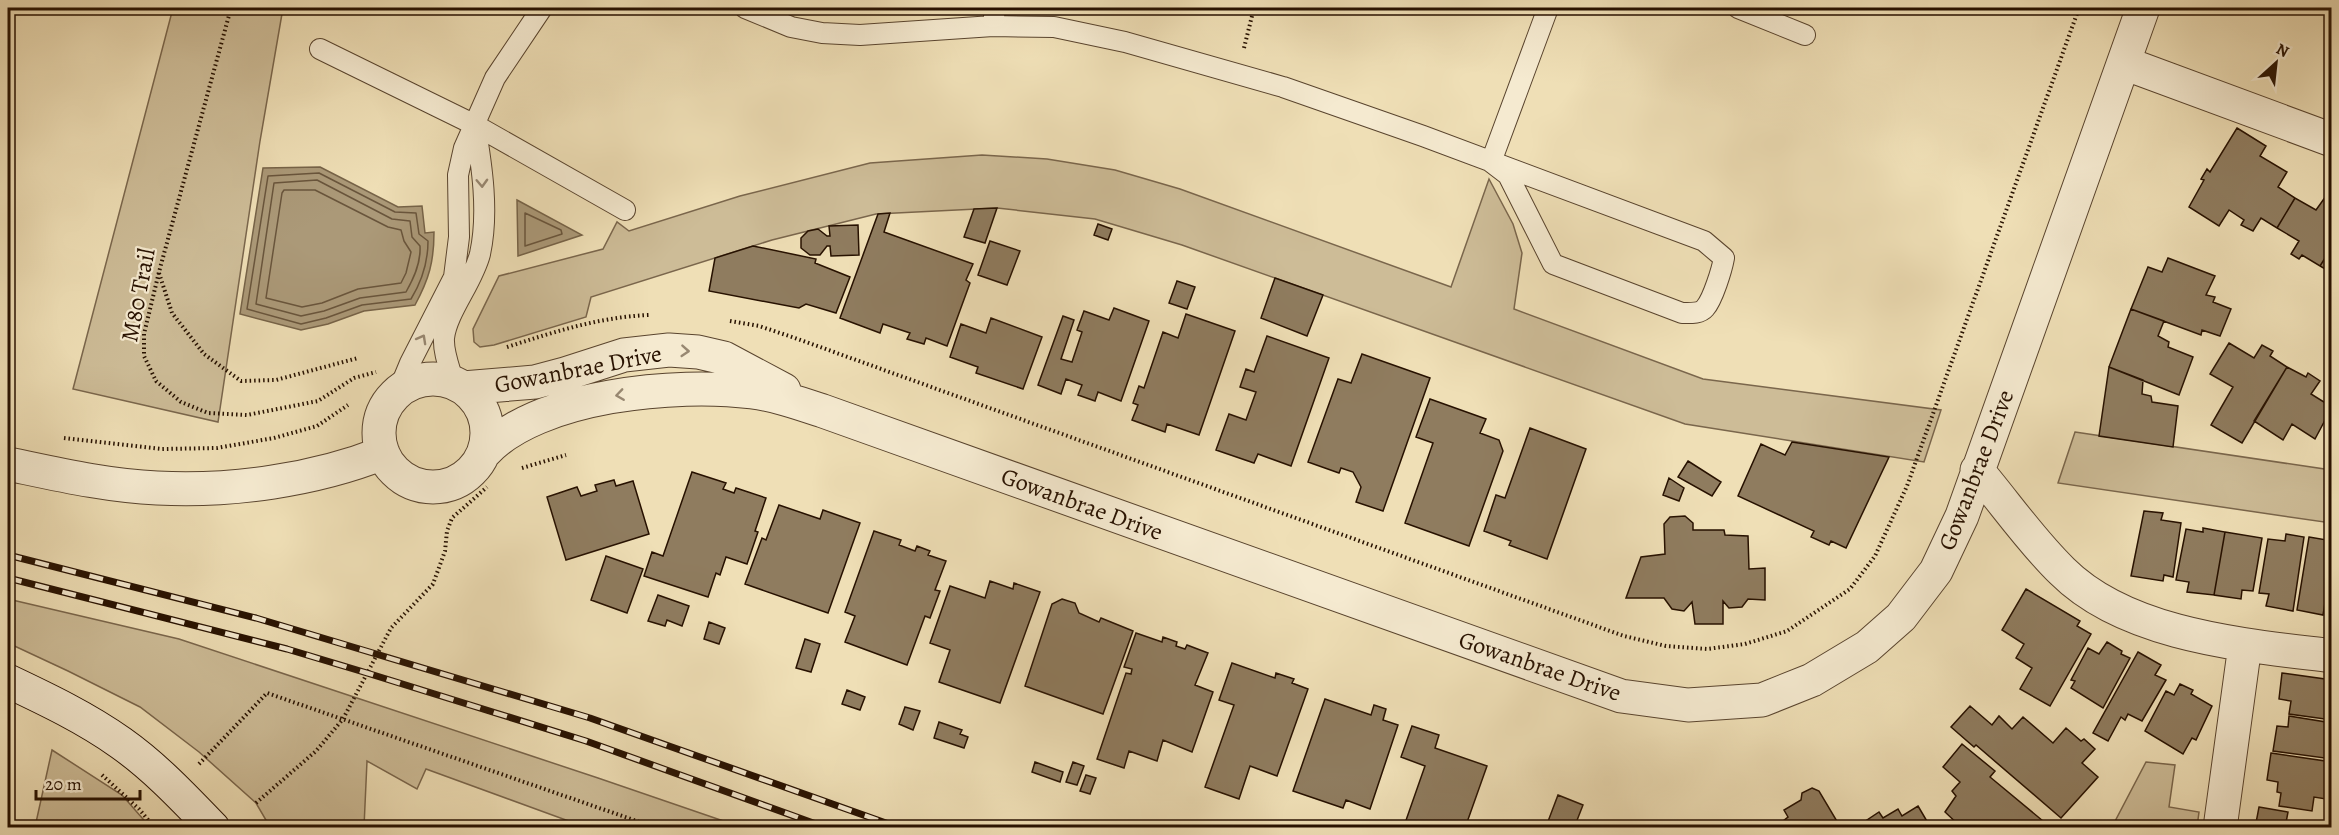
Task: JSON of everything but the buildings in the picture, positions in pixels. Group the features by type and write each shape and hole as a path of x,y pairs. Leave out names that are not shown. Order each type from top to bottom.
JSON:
{"street":[{"name":"Gowanbrae Drive","path":"485,452 495,441 524,423 570,405 625,394 715,389 772,395 823,411 1621,696 1688,705 1762,700 1812,680 1868,647 1901,617 1936,571 1962,516 2143,8"},
{"path":"2124,63 2331,140"},
{"name":"Gowanbrae Drive","path":"459,385 535,382 565,375 624,355 655,350 698,352 734,362 823,411"},
{"path":"424,379 444,380 459,385 480,405 485,416 488,440 485,452 470,473 459,481 434,488 409,482 389,464 380,442 381,420 384,410 398,392 424,379"},
{"path":"8,464 146,487 201,489 309,476 383,453"},
{"path":"1977,470 2063,572 2089,592 2127,613 2152,623 2245,645 2331,656"},
{"path":"2220,828 2245,645"},
{"path":"8,681 55,704 121,743 175,789 213,828"}],"lane":[{"path":"398,392 410,363 454,276 459,237 458,166 495,78 542,8"},
{"path":"745,8 791,27 822,33 860,35 994,17 1125,42 1283,87 1491,162 1704,240 1724,258 1721,272 1705,309 1697,313 1682,313 1553,264 1508,175 1491,162"},
{"path":"1491,162 1548,8"},
{"path":"1738,8 1805,35"},
{"path":"320,49 475,125 625,210"},
{"path":"459,385 445,351 445,335 473,276 482,244 481,171 475,125"}],"path":[{"name":"M80 Trail","path":"231,8 159,272 144,334 144,356 156,381 181,402 208,412 247,415 318,400 354,378"},
{"path":"1238,74 1254,8"},
{"path":"726,321 759,326 795,338 1624,636 1666,646 1707,649 1745,644 1787,631 1850,589 1875,556 1907,486 2079,8"},
{"path":"159,272 172,314 204,354 242,381 276,380 358,358"},
{"path":"502,349 567,327 630,316 650,315"},
{"path":"63,438 162,449 217,448 274,438 317,426 348,405"},
{"path":"521,468 566,455"},
{"path":"256,803 316,751 343,719 391,628 433,584 445,551 447,531 452,518 489,485"},
{"path":"175,789 267,693 657,828"},
{"path":"100,773 140,809 155,828"}],"shaded area":[{"path":"173,8 283,8 260,141 218,422 73,389"},
{"path":"982,155 1047,159 1115,170 1180,189 1451,287 1489,179 1513,224 1522,253 1514,309 1703,379 1941,410 1924,462 1685,424 1182,245 1095,219 997,208 876,214 772,240 591,297 586,317 494,345 480,347 474,342 473,329 499,276 603,249 617,222 629,231 740,196 870,163"},
{"path":"2075,432 2331,470 2331,523 2058,483"},
{"path":"8,599 179,639 741,827 585,827 426,769 417,789 367,761 364,827 270,827 256,803 199,752 140,707 8,643"},
{"path":"52,750 122,795 150,827 35,827"},
{"path":"2146,762 2175,765 2169,807 2199,812 2197,827 2112,827"}],"water":[{"path":"320,167 398,207 422,206 425,233 434,232 434,243 430,270 415,305 364,311 328,324 301,330 240,314 263,168"},
{"path":"517,200 582,235 518,256"}],"railway":[{"path":"8,555 256,618 590,718 900,828"},
{"path":"8,578 287,649 367,673 586,741 827,828"}]}
